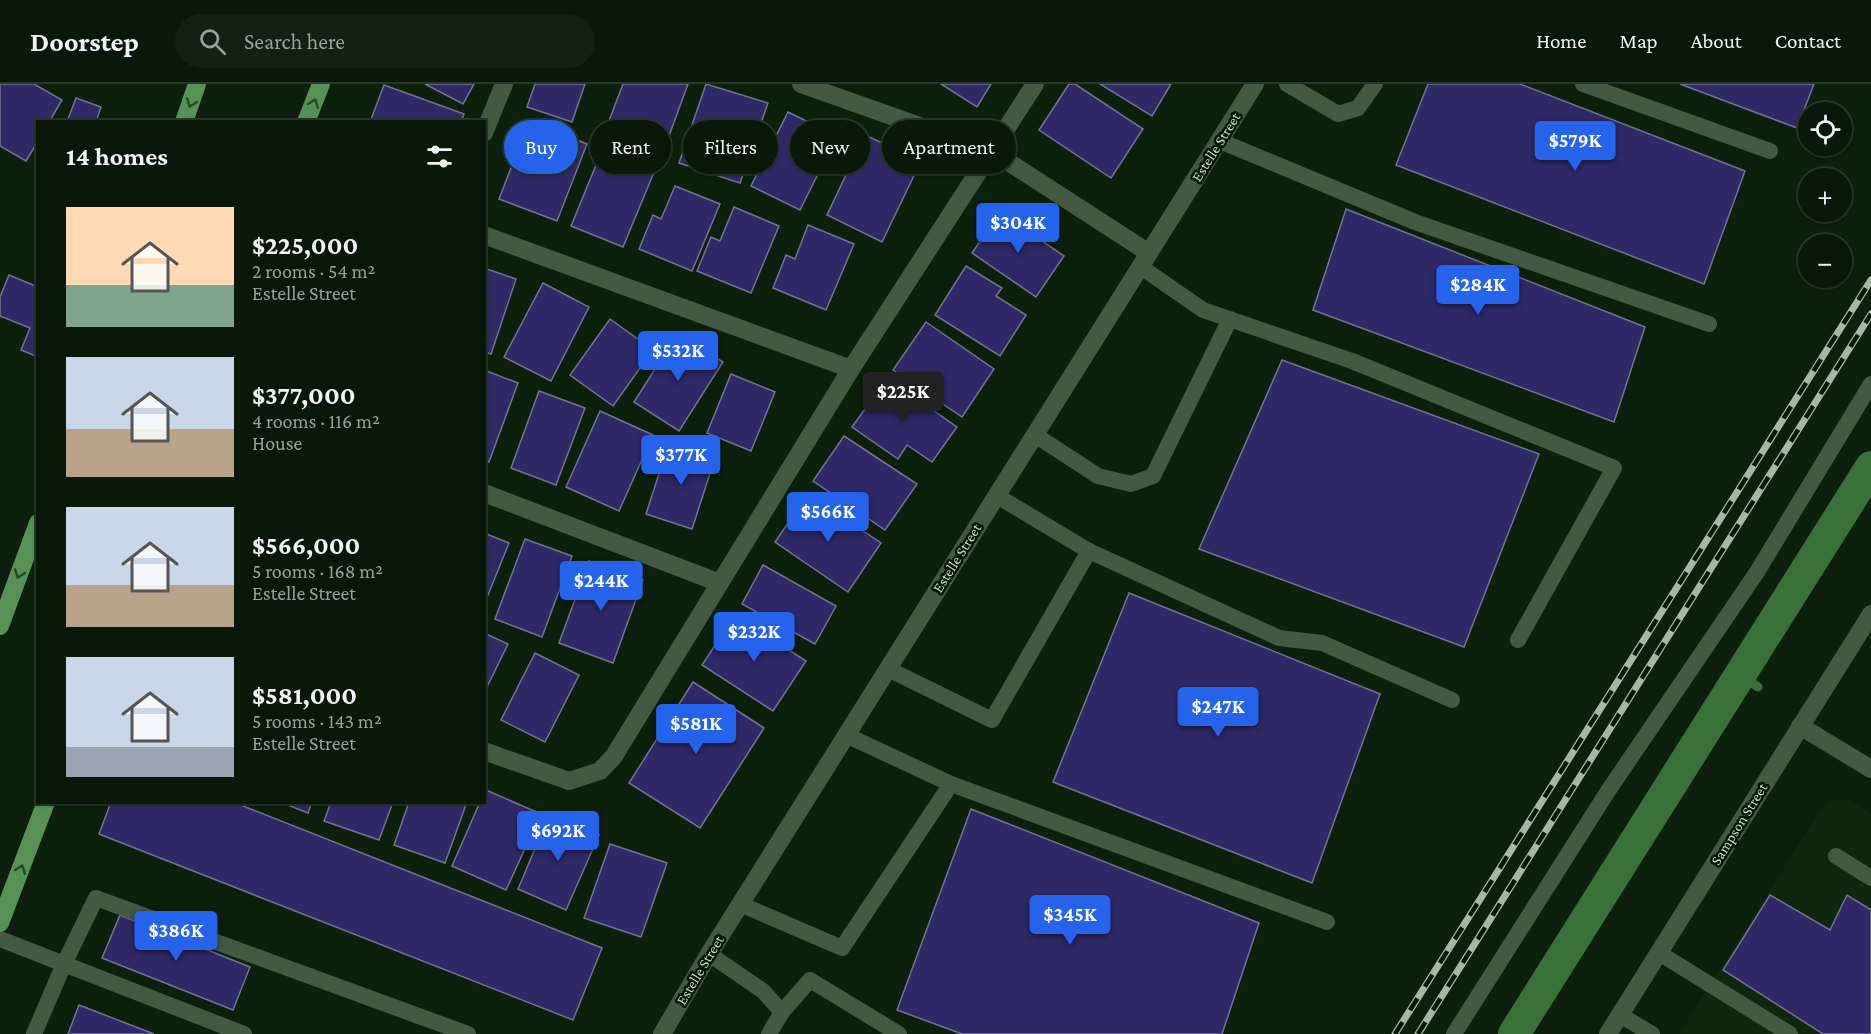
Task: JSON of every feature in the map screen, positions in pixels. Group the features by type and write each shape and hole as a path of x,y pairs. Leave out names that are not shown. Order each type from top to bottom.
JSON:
{"main road":[{"path":"185,120 197,84"},
{"path":"307,120 321,84"},
{"path":"0,626 36,528"},
{"path":"0,923 45,804"}],"street":[{"path":"486,128 504,84"},
{"path":"801,84 903,120"},
{"path":"1013,120 1035,84"},
{"name":"Estelle Street","path":"662,1034 740,904 1255,84"},
{"path":"1016,168 1145,260"},
{"path":"486,752 569,781 600,771 614,756 851,369 979,174"},
{"path":"486,236 851,369"},
{"path":"486,494 720,583"},
{"name":"Sampson Street","path":"1608,1034 1871,614"},
{"path":"1800,726 1871,769"}],"lane":[{"path":"1287,84 1338,114 1358,108 1375,84"},
{"path":"1582,84 1770,151"},
{"path":"1220,141 1414,222 1709,324"},
{"path":"1145,260 1203,310 1353,361 1614,468 1518,640"},
{"path":"1035,435 1098,476 1131,484 1153,476 1230,319"},
{"path":"1454,1034 1608,791 1757,572 1871,384"},
{"path":"997,496 1089,551 1280,638 1322,643 1452,700"},
{"path":"888,669 992,720 1089,551"},
{"path":"846,735 951,784 1327,922"},
{"path":"740,904 842,948 951,784"},
{"path":"1836,856 1871,878"},
{"path":"34,1034 96,898 468,1034"},
{"path":"0,939 233,1032"},
{"path":"1659,953 1790,1034"},
{"path":"709,954 763,991 782,1012"},
{"path":"769,1034 782,1012 810,980 899,1034"},
{"path":"1620,1015 1652,1034"}],"shaded area":[{"path":"1835,799 1850,800 1871,813 1871,1034 1679,1034 1824,804"}],"building":[{"path":"0,84 34,84 62,100 50,120 36,120 36,144 26,161 0,146"},
{"path":"425,84 474,84 463,104"},
{"path":"535,84 585,84 573,120 566,120 527,107"},
{"path":"623,84 688,84 671,130 671,120 609,120"},
{"path":"706,84 768,103 762,120 694,120"},
{"path":"941,84 991,84 977,107"},
{"path":"1069,84 1075,84 1143,129 1111,178 1039,130"},
{"path":"1100,84 1171,84 1152,116"},
{"path":"1428,84 1520,84 1745,171 1704,284 1396,165"},
{"path":"1680,84 1814,84 1807,102 1798,102 1797,128"},
{"path":"384,85 464,114 462,120 371,120"},
{"path":"76,98 101,107 97,120 68,120"},
{"path":"788,112 804,120 790,120 790,174 818,174 800,210 751,186 757,174 778,174 778,132"},
{"path":"870,137 882,143 882,174 915,174 882,242 827,215 846,174 870,174"},
{"path":"578,140 587,144 578,167"},
{"path":"683,151 683,164 679,163"},
{"path":"509,174 575,174 557,221 499,199"},
{"path":"592,174 653,174 623,247 571,226"},
{"path":"713,174 743,174 740,183"},
{"path":"675,186 720,204 692,271 639,249 653,215 661,219"},
{"path":"734,207 779,226 751,293 697,271 711,237 720,241"},
{"path":"1346,209 1645,327 1614,422 1313,310"},
{"path":"1000,212 1064,256 1036,297 972,253"},
{"path":"808,225 854,244 826,310 773,288 786,255 795,259"},
{"path":"966,266 1002,288 996,296 1026,315 1000,356 935,315"},
{"path":"486,269 516,279 491,354 486,353"},
{"path":"9,275 36,286 36,356 21,350 30,328 0,316 0,297"},
{"path":"543,283 589,307 551,381 504,357"},
{"path":"610,319 653,350 613,406 570,375"},
{"path":"926,322 994,369 962,417 893,370"},
{"path":"678,333 723,362 679,431 634,402"},
{"path":"1282,360 1539,454 1464,647 1199,549"},
{"path":"486,371 518,383 489,462 486,461"},
{"path":"731,374 775,392 751,451 707,433"},
{"path":"887,378 957,427 932,462 907,445 898,459 852,427"},
{"path":"539,391 585,408 556,485 511,468"},
{"path":"600,411 653,435 619,511 566,487"},
{"path":"844,436 917,484 885,530 813,481"},
{"path":"669,443 715,458 692,529 646,514"},
{"path":"808,494 881,543 848,592 775,542"},
{"path":"486,534 509,543 486,600"},
{"path":"525,539 572,556 542,637 495,619"},
{"path":"589,561 643,580 613,663 559,643"},
{"path":"763,565 836,606 815,644 742,604"},
{"path":"1129,593 1380,694 1312,883 1053,782"},
{"path":"735,615 806,661 773,711 702,665"},
{"path":"486,634 508,644 486,689"},
{"path":"535,653 579,675 545,742 501,720"},
{"path":"693,682 764,728 700,828 629,783"},
{"path":"486,790 541,814 506,890 452,866 479,804 486,804"},
{"path":"110,804 238,804 602,948 573,1020 99,834"},
{"path":"285,804 311,804 308,813"},
{"path":"330,804 392,804 379,840 324,821"},
{"path":"408,804 466,804 445,863 394,845"},
{"path":"971,809 1259,923 1222,1034 962,1034 897,1010"},
{"path":"550,813 599,835 566,910 518,889"},
{"path":"610,844 667,863 641,937 584,918"},
{"path":"1770,895 1830,930 1847,895 1871,910 1871,1034 1823,1034 1723,970"},
{"path":"120,915 250,967 233,1010 102,958"},
{"path":"79,1005 154,1034 68,1034"}],"waterway":[{"path":"1514,1034 1871,467"},
{"path":"1741,675 1758,687"}],"railway":[{"path":"1395,1034 1871,280"},
{"path":"1418,1034 1871,314"}]}
